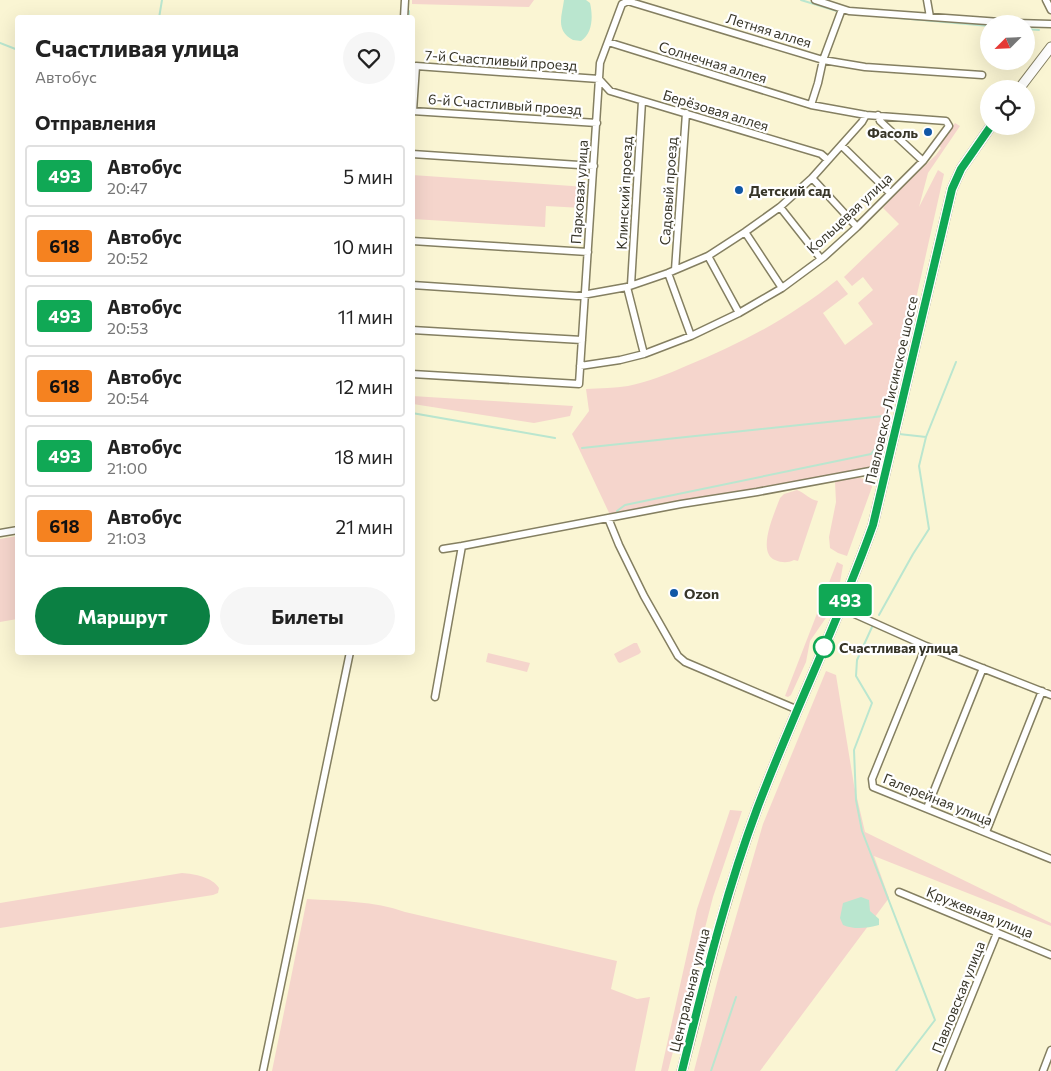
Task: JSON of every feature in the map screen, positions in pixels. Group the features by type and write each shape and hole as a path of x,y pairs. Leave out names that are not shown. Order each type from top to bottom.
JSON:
{"main road":[{"path":"1026,80 1051,47"},
{"name":"Павловско-Лисинское шоссе","path":"841,608 857,571 873,525 952,189 961,169 985,135"},
{"name":"Центральная улица","path":"682,1071 722,914 757,809 841,608"}],"street":[{"path":"404,15 405,0"},
{"path":"815,0 842,9 930,17 1051,24"},
{"path":"927,0 930,17"},
{"path":"1046,0 1051,10"},
{"name":"Летняя аллея","path":"622,4 628,1 823,60 865,67 982,75"},
{"name":"Парковая улица","path":"415,374 579,384 600,63 622,4"},
{"name":"Летняя аллея","path":"811,105 823,60 842,9"},
{"name":"Солнечная аллея","path":"608,42 811,105 866,115 946,121"},
{"name":"7-й Счастливый проезд","path":"415,77 416,66 599,79"},
{"name":"Берёзовая аллея","path":"599,79 610,91 821,154 828,160"},
{"name":"Клинский проезд","path":"642,101 629,286 644,354"},
{"name":"6-й Счастливый проезд","path":"415,111 597,122"},
{"name":"Садовый проезд","path":"675,270 686,113"},
{"path":"415,286 585,296 629,286 668,273 708,256 780,207 812,178 842,146 866,115"},
{"path":"878,115 880,121 922,160"},
{"name":"Кольцевая улица","path":"580,366 644,354 691,336 738,313 782,288 821,259 857,227 922,160 949,126 946,121"},
{"path":"842,146 890,193"},
{"path":"415,154 594,166"},
{"path":"812,178 857,227"},
{"path":"780,207 821,259"},
{"path":"745,232 782,288"},
{"path":"415,241 588,252"},
{"path":"708,256 738,313"},
{"path":"668,273 691,336"},
{"path":"415,330 582,340"},
{"path":"443,549 680,504 870,471 886,472"},
{"path":"608,518 618,545 678,656 685,662 798,710"},
{"path":"0,534 15,531"},
{"path":"435,697 462,546"},
{"path":"841,608 926,646 1051,694"},
{"name":"Галерейная улица","path":"926,646 872,782 875,788 1050,856"},
{"path":"263,1071 349,655"},
{"path":"927,808 983,668"},
{"path":"986,832 1042,691"},
{"name":"Кружевная улица","path":"900,892 1051,955"},
{"name":"Павловская улица","path":"941,1071 997,932"},
{"path":"1042,1071 1051,1050"}],"shaded area":[{"path":"412,0 534,0 529,7 412,4"},
{"path":"564,0 586,0 590,3 592,13 590,29 581,41 573,40 564,32 561,17"},
{"path":"955,123 960,126 928,173 919,207 938,170 944,174 875,471 611,517 572,434 589,411 586,389 628,386 665,375 706,358 784,318 837,280 848,294 823,313 845,345 873,324 858,303 873,290 863,277 852,286 844,277 899,224 883,208 936,155 941,148 939,146"},
{"path":"415,175 586,187 586,190 583,190 582,208 546,206 545,227 415,219"},
{"path":"415,396 573,406 570,416 534,423 415,404"},
{"path":"857,477 871,481 872,487 847,556 830,548 829,537 836,502 835,482"},
{"path":"797,490 818,501 798,561 780,562 770,556 767,549 768,531 780,498 784,494"},
{"path":"15,536 15,619 0,622 0,539"},
{"path":"837,562 843,565 838,594 830,612 810,641 806,662 791,695 785,696"},
{"path":"637,643 641,652 620,663 618,662 614,654"},
{"path":"488,653 530,663 527,672 486,662"},
{"path":"826,671 836,675 854,785 865,832 1051,923 1051,926 874,856 889,898 760,1071 694,1071 719,975 763,824"},
{"path":"730,810 742,811 713,897 668,1071 661,1071 697,909"},
{"path":"182,873 198,875 212,881 219,888 218,893 0,928 0,903"},
{"path":"861,897 869,900 870,911 879,919 879,925 852,928 843,925 840,918 843,903"},
{"path":"307,899 357,902 393,908 617,961 611,989 637,999 650,997 635,1071 272,1071"}],"waterway":[{"path":"160,15 162,0"},
{"path":"801,0 840,12"},
{"path":"877,16 980,25"},
{"path":"1035,30 1039,30"},
{"path":"0,43 15,49"},
{"path":"879,615 929,529 919,466 926,437 956,362"},
{"path":"415,414 555,438"},
{"path":"582,448 884,416 887,427 892,432"},
{"path":"617,511 625,505 871,454 886,436 891,434"},
{"path":"899,434 926,437"},
{"path":"872,627 857,660 856,676 872,703 854,750 856,800 862,831 935,1020 896,1071"},
{"path":"711,1071 736,997"}],"bus line":[{"name":"493","path":"682,1071 722,914 757,809 857,571 873,525 952,189 961,169 984,135"}],"place":[{"name":"Фасоль","path":"928,132"},
{"name":"Детский сад","path":"739,190"},
{"name":"Ozon","path":"674,593"},
{"name":"Счастливая улица","path":"824,647"}]}
